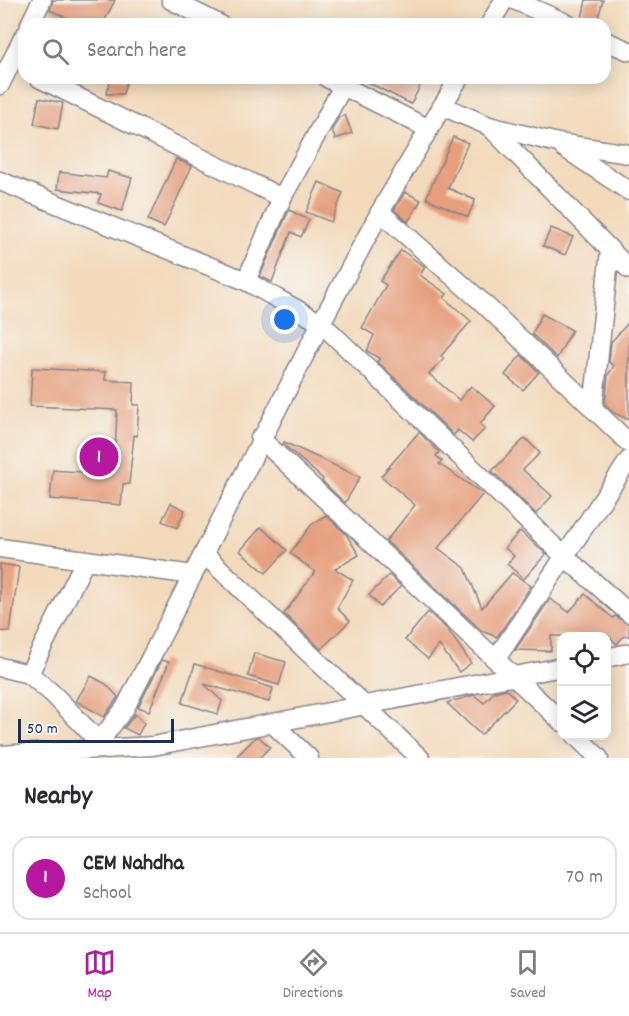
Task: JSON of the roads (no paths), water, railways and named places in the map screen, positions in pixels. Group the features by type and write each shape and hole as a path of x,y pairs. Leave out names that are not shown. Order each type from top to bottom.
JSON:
{"street":[{"path":"33,18 42,0"},
{"path":"171,0 207,18"},
{"path":"494,18 504,0"},
{"path":"514,0 554,18"},
{"path":"611,44 629,51"},
{"path":"0,85 17,67"},
{"path":"51,84 282,198"},
{"path":"246,281 334,84"},
{"path":"339,84 429,129"},
{"path":"106,750 260,438 380,212 455,84"},
{"path":"442,106 489,126 558,143 629,154"},
{"path":"489,126 629,269"},
{"path":"558,143 629,191"},
{"path":"0,181 246,281 321,323 564,556 629,613"},
{"path":"380,212 482,302 629,443"},
{"path":"592,409 610,250"},
{"path":"260,438 557,718"},
{"path":"496,659 629,460"},
{"path":"0,549 193,575"},
{"path":"204,554 420,758"},
{"path":"29,674 85,561"},
{"path":"611,657 629,652"},
{"path":"0,667 29,674 53,694 106,750"},
{"path":"0,755 153,746 557,668"},
{"path":"273,724 309,758"},
{"path":"581,740 599,758"},
{"path":"128,758 153,746"}],"place":[{"name":"CEM Nahdha","path":"99,457"}]}
